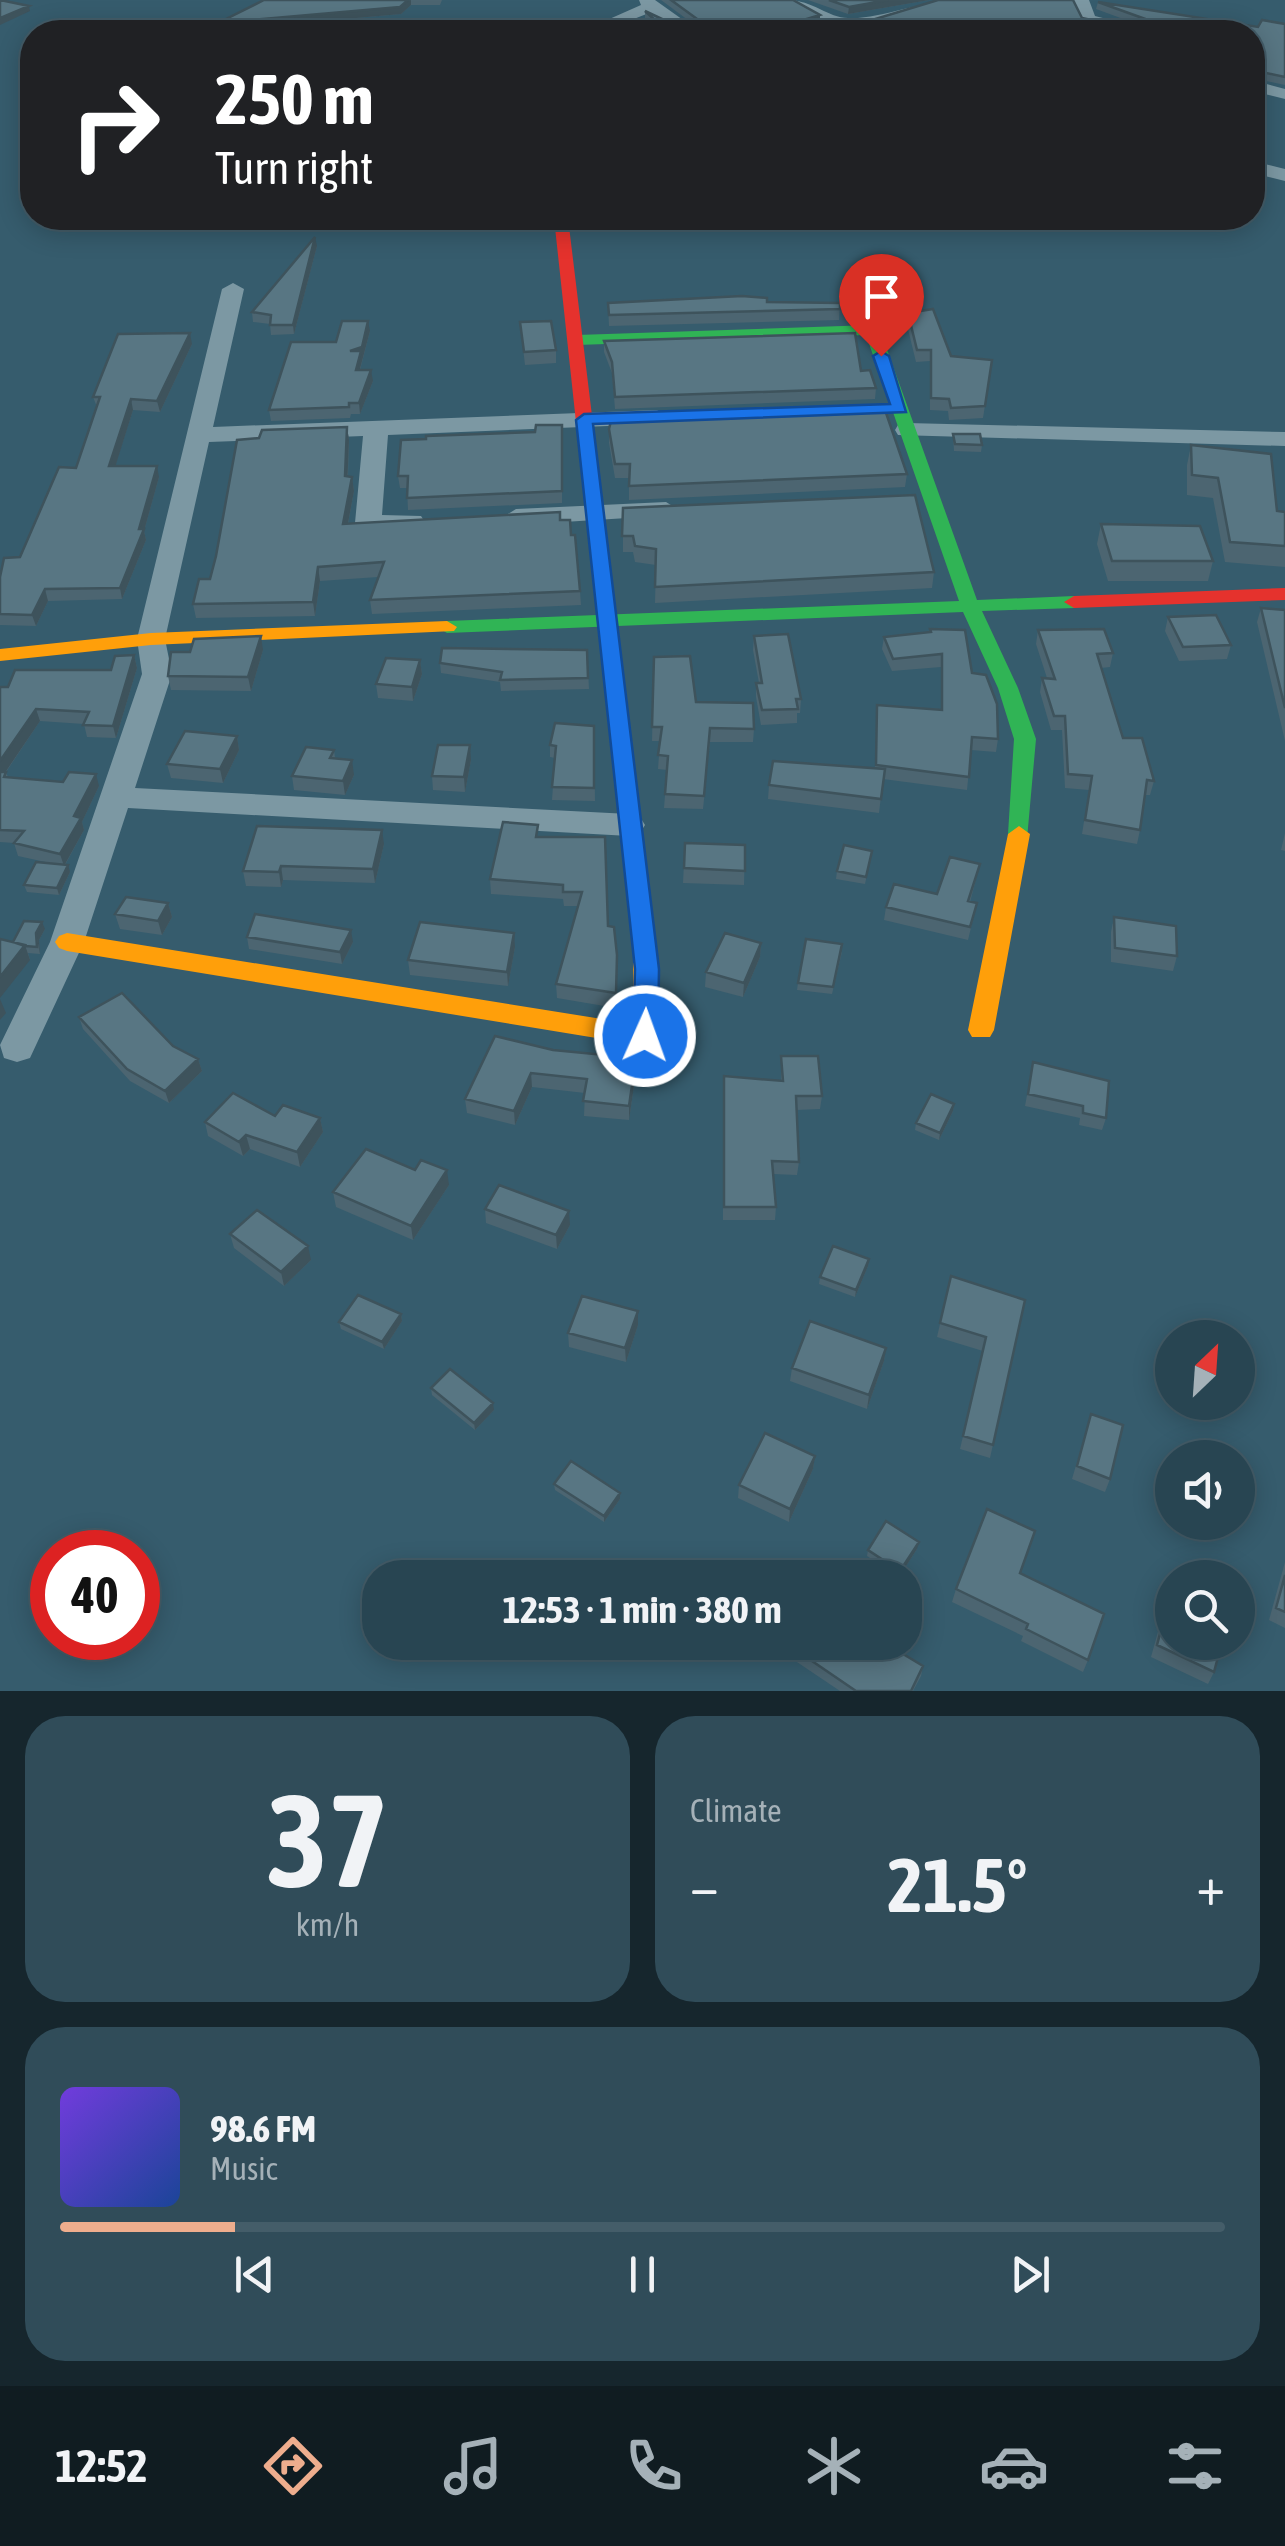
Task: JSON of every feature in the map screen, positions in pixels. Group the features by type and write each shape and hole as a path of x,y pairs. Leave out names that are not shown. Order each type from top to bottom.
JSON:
{"street":[{"path":"795,0 835,20"},
{"path":"884,20 952,0"},
{"path":"614,20 648,4 673,20"},
{"path":"67,942 645,1036 647,969 604,620 562,230"},
{"path":"16,1048 67,942 157,674 151,639 202,435 233,289"},
{"path":"576,340 872,330 921,499 1025,739 1018,843 981,1030"},
{"path":"202,435 683,416"},
{"path":"896,416 1285,439"},
{"path":"376,427 368,524 443,520"},
{"path":"481,518 693,509"},
{"path":"0,656 151,639 1285,594"},
{"path":"116,797 629,825"}],"building":[{"path":"0,0 29,6 0,18"},
{"path":"264,0 408,0 400,7 224,20"},
{"path":"671,0 793,0 820,15 803,20 698,20"},
{"path":"829,0 888,0 849,7"},
{"path":"938,0 1073,0 1082,18 1091,20 872,20"},
{"path":"1098,2 1213,20 1148,20"},
{"path":"1265,21 1285,24 1285,77 1265,73"},
{"path":"315,237 293,325 270,325 271,315 252,312"},
{"path":"767,298 767,302 840,303 840,309 609,315 608,303"},
{"path":"933,309 951,356 992,360 985,406 951,408 949,399 931,398 931,350 917,350 908,313"},
{"path":"342,321 368,321 362,347 350,351 361,351 356,370 371,370 359,403 349,403 349,407 269,410 291,342 336,342"},
{"path":"551,321 556,350 524,352 520,322"},
{"path":"190,333 157,401 131,399 109,466 157,466 139,529 144,529 120,588 45,589 32,615 0,614 4,558 20,557 59,467 76,468 100,397 93,397 118,334"},
{"path":"855,333 861,371 870,370 876,388 615,397 612,362 604,341"},
{"path":"884,407 907,474 629,486 630,464 615,464 609,429 612,417"},
{"path":"536,425 562,425 562,491 407,498 408,476 398,476 401,440 535,432"},
{"path":"347,427 345,476 352,477 343,524 560,512 560,520 570,520 571,535 575,535 580,591 370,600 384,562 318,567 313,602 193,604 199,579 210,579 237,440 259,438 262,430"},
{"path":"953,434 980,434 982,445 955,444"},
{"path":"1191,445 1271,454 1277,511 1285,512 1285,546 1230,542 1218,478 1192,475"},
{"path":"915,495 934,572 655,587 656,549 635,546 633,536 622,536 623,508"},
{"path":"1101,524 1200,526 1213,561 1112,561"},
{"path":"1261,608 1285,610 1285,708"},
{"path":"1216,615 1231,645 1183,647 1168,617"},
{"path":"930,629 965,630 972,673 986,675 997,704 998,739 972,737 969,777 876,765 877,705 942,710 942,654 893,659 884,637 931,632"},
{"path":"1104,629 1113,653 1097,654 1123,738 1142,738 1154,781 1147,780 1140,830 1085,820 1092,776 1068,774 1065,716 1054,716 1042,678 1055,679 1038,630"},
{"path":"788,634 801,699 796,699 798,709 762,710 756,683 762,683 754,636"},
{"path":"261,636 248,677 168,676 171,652 190,652 194,639"},
{"path":"442,648 587,650 588,678 500,680 502,672 440,663"},
{"path":"134,655 113,726 83,725 89,712 36,709 0,761 0,687 8,687 15,670 111,670 115,656"},
{"path":"690,656 696,702 753,703 754,729 710,728 704,796 665,794 668,756 658,755 662,727 652,727 654,657"},
{"path":"386,658 420,660 412,687 376,684"},
{"path":"555,723 594,726 594,788 552,787 556,746 550,745"},
{"path":"185,731 237,736 220,769 167,764"},
{"path":"438,745 470,745 464,777 432,776"},
{"path":"306,747 334,750 330,758 352,760 343,781 292,776"},
{"path":"773,761 885,769 881,799 769,785"},
{"path":"0,772 6,772 4,777 63,782 69,772 96,774 74,816 81,818 60,854 14,843 24,831 0,830"},
{"path":"503,822 538,825 536,837 605,837 608,926 614,927 617,955 616,993 556,984 582,892 563,892 563,885 490,879"},
{"path":"257,826 382,830 373,869 281,866 279,872 243,871"},
{"path":"685,843 745,845 745,871 684,868"},
{"path":"844,845 872,851 866,877 837,871"},
{"path":"950,857 980,864 968,901 977,903 970,927 886,907 894,884 937,894"},
{"path":"36,862 68,865 57,888 24,885"},
{"path":"126,897 168,903 158,921 115,914"},
{"path":"255,914 351,930 340,952 247,937"},
{"path":"1114,917 1176,926 1177,956 1115,948"},
{"path":"24,921 42,922 36,933 37,947 13,942"},
{"path":"420,922 514,933 507,972 408,960"},
{"path":"725,933 761,943 744,983 706,972"},
{"path":"0,939 25,945 0,977"},
{"path":"806,939 842,944 833,987 798,983"},
{"path":"122,993 173,1046 198,1059 165,1091 127,1069 79,1017"},
{"path":"495,1036 553,1050 636,1058 629,1106 583,1101 587,1079 531,1073 514,1111 465,1099"},
{"path":"781,1056 818,1056 822,1096 796,1096 799,1162 772,1161 776,1207 724,1207 724,1076 783,1081"},
{"path":"1033,1062 1109,1081 1106,1118 1083,1113 1083,1106 1028,1094"},
{"path":"233,1093 275,1116 283,1105 320,1118 297,1152 246,1135 239,1142 205,1122"},
{"path":"931,1094 954,1104 940,1133 916,1123"},
{"path":"366,1149 415,1170 421,1160 447,1170 411,1226 333,1192"},
{"path":"499,1185 569,1211 556,1235 485,1209"},
{"path":"257,1210 308,1246 281,1272 230,1234"},
{"path":"833,1246 869,1259 856,1290 820,1277"},
{"path":"951,1276 1025,1300 993,1445 963,1436 986,1337 940,1323"},
{"path":"358,1295 401,1314 382,1342 339,1322"},
{"path":"582,1296 638,1311 625,1348 568,1333"},
{"path":"810,1321 886,1348 869,1395 792,1368"},
{"path":"450,1369 493,1403 474,1423 431,1388"},
{"path":"1091,1414 1123,1425 1110,1479 1077,1466"},
{"path":"765,1433 815,1456 790,1509 739,1485"},
{"path":"571,1461 620,1493 604,1516 554,1484"},
{"path":"987,1509 1035,1531 1020,1573 1104,1614 1088,1660 1026,1629 1028,1624 956,1589"},
{"path":"886,1521 919,1542 907,1560 883,1560 868,1550"},
{"path":"1285,1575 1285,1612 1276,1608"},
{"path":"811,1660 913,1660 923,1666 911,1691 856,1691"},
{"path":"1189,1660 1217,1660 1214,1672"}],"traffic: fast":[{"path":"577,340 872,330 970,606 1008,688 1025,739 1019,834"},
{"path":"447,627 1074,602"}],"traffic: slow":[{"path":"0,655 151,639 447,627"},
{"path":"981,1030 1019,834"},
{"path":"67,942 645,1036 645,951"}],"traffic: jam":[{"path":"562,230 645,951"},
{"path":"1074,602 1285,594"}],"route":[{"path":"645,1036 647,969 584,420 900,408 881,356"}]}
